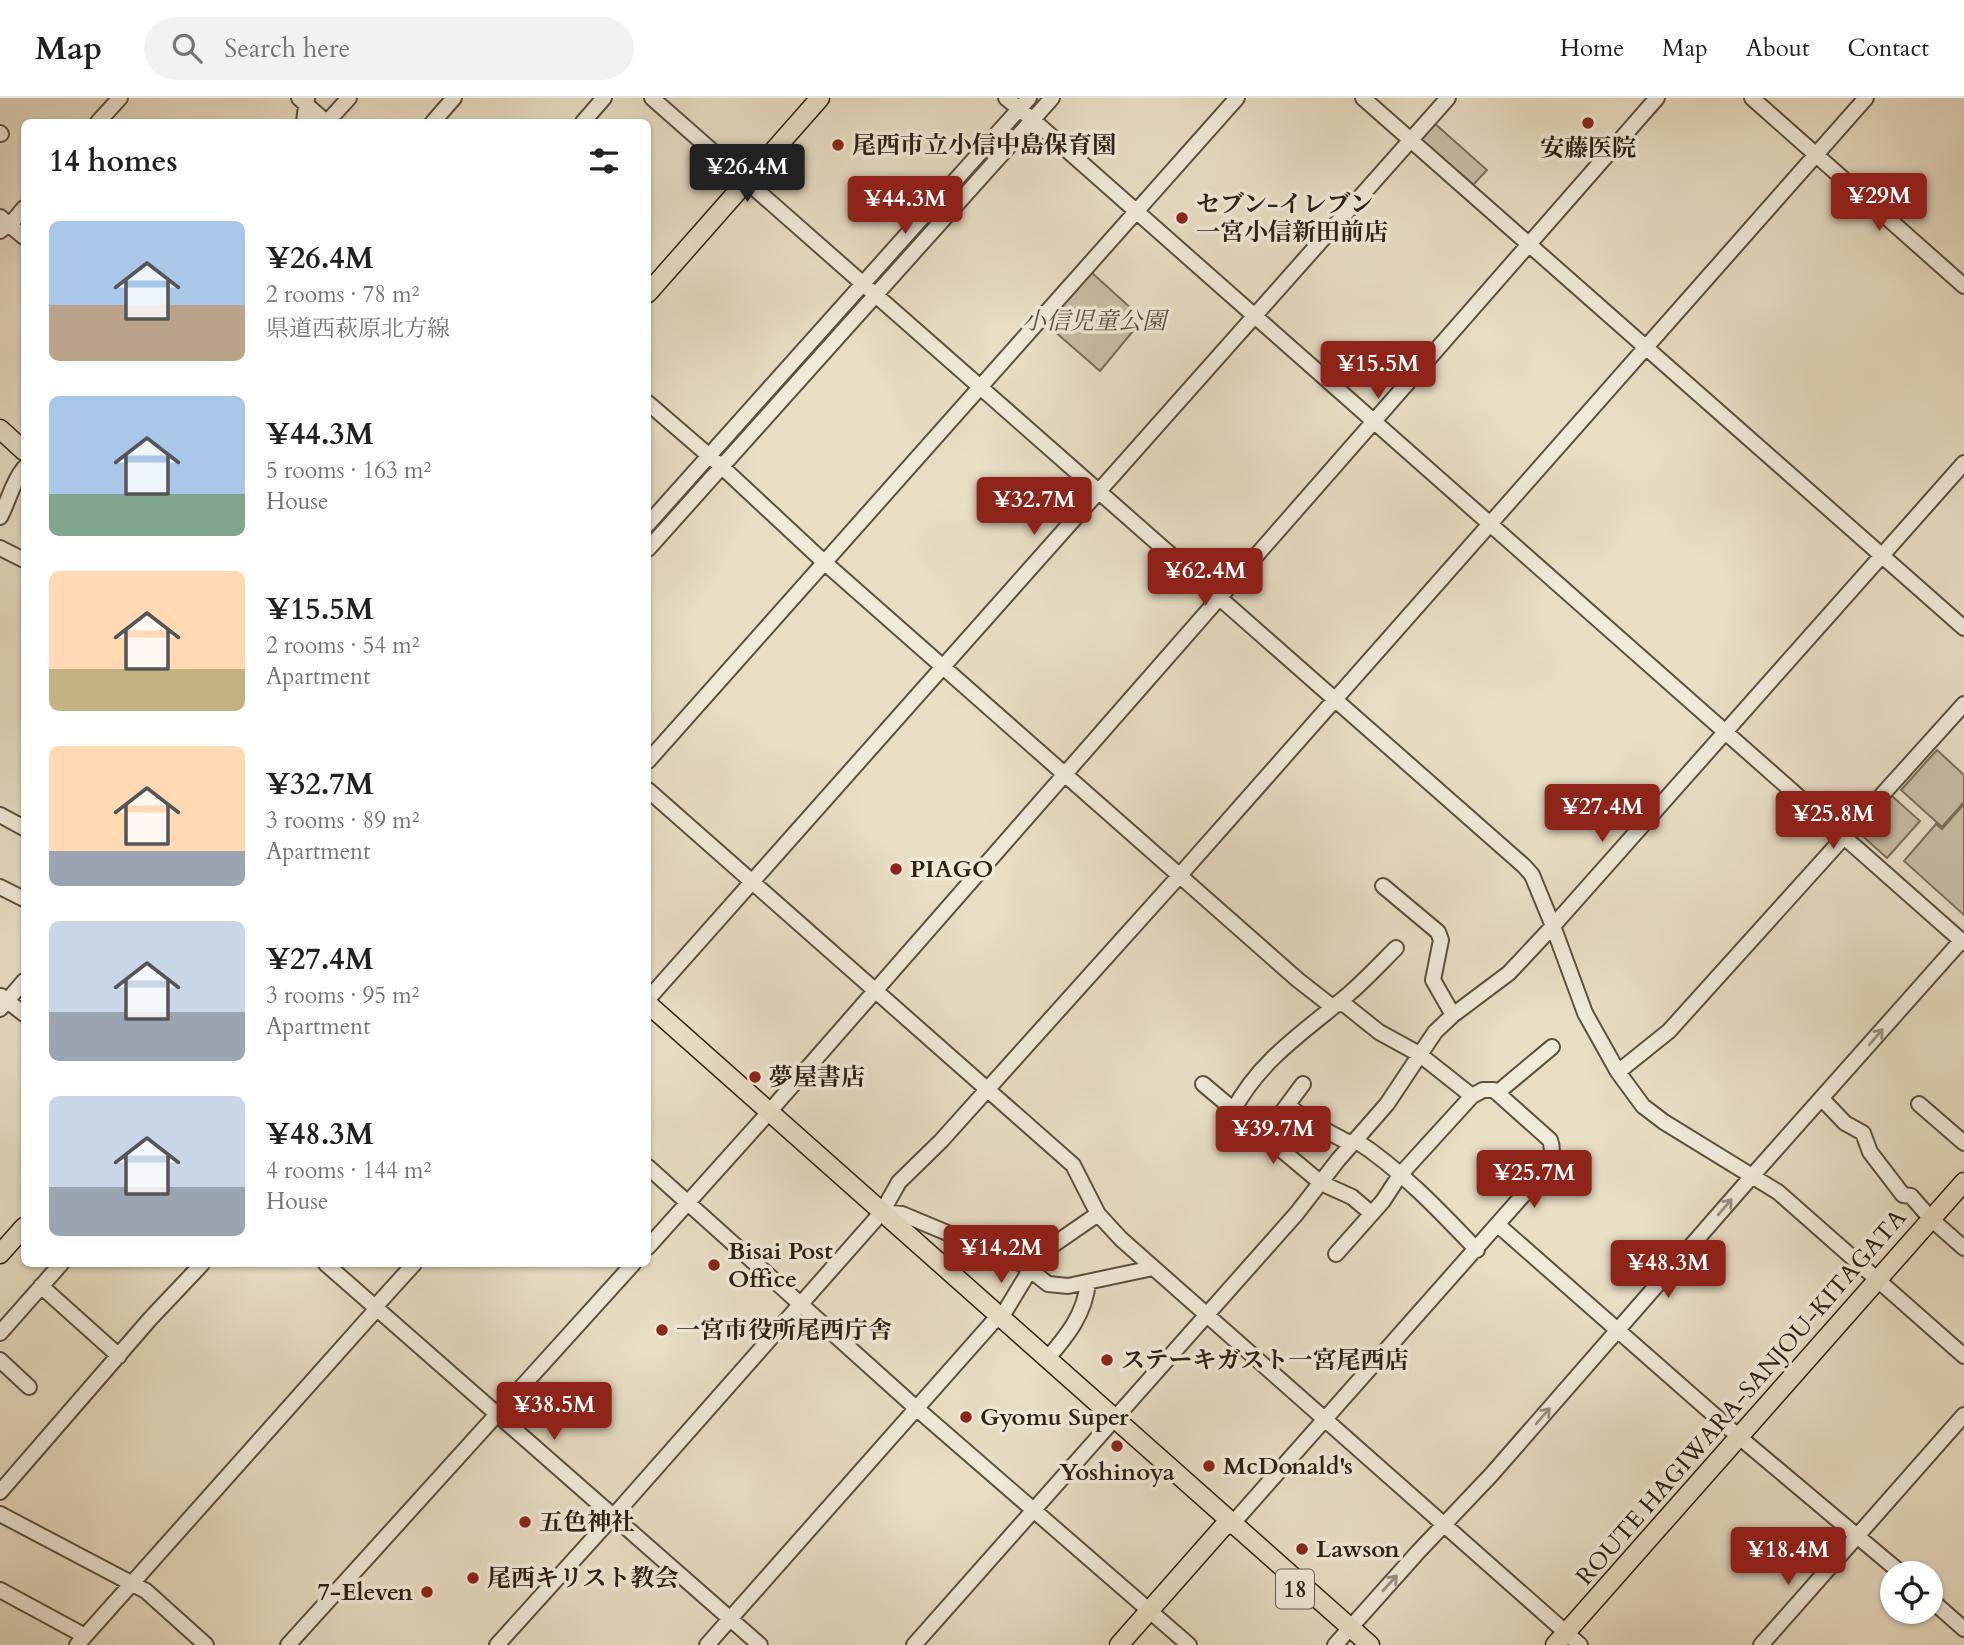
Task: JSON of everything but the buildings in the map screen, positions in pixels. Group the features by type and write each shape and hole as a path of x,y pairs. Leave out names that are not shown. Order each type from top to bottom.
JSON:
{"main road":[{"path":"651,290 820,98"},
{"path":"0,429 21,448"},
{"path":"0,440 21,458"},
{"name":"18","path":"651,1004 766,1116"},
{"name":"18","path":"651,1020 766,1116 1113,1422 1346,1638 1370,1645"},
{"name":"ROUTE HAGIWARA-SANJOU-KITAGATA","path":"1560,1639 1964,1181"},
{"path":"0,1254 21,1230"},
{"name":"18","path":"997,1321 1047,1359 1113,1422"},
{"path":"1119,1645 1154,1614 1230,1528"},
{"path":"1135,1645 1154,1614"}],"street":[{"path":"101,119 120,98"},
{"path":"330,119 349,98"},
{"path":"436,119 454,98"},
{"path":"586,119 604,98"},
{"path":"652,98 1524,866 1532,875 1585,1013 1618,1072 1643,1106 1664,1122 1778,1192 1964,1356"},
{"path":"1006,98 1963,942 1753,1175 1346,1638"},
{"path":"651,521 1029,98"},
{"path":"651,546 1052,98"},
{"path":"651,758 1237,98"},
{"path":"1363,98 1964,628"},
{"path":"651,998 1448,98"},
{"path":"651,1244 766,1116 1657,98"},
{"path":"1752,98 1964,286"},
{"path":"496,1645 879,1216 899,1182 942,1141 1180,875 1866,98"},
{"path":"304,100 324,119"},
{"path":"304,100 304,119"},
{"path":"21,210 3,224 21,235"},
{"path":"651,407 1298,980 1330,1004 1345,1004 1379,1032 1419,1054 1472,1096"},
{"path":"914,1645 1297,1213 1387,1104 1435,1032 1509,973 1553,926 1964,463"},
{"path":"0,517 21,472"},
{"path":"0,548 21,558"},
{"path":"1618,1072 1669,1031 1964,704"},
{"path":"651,793 1073,1165 1098,1214 1121,1239 1444,1525 1560,1639 1580,1645"},
{"path":"0,815 21,824"},
{"path":"1383,886 1438,932 1441,940 1433,980 1453,1015"},
{"path":"0,887 21,898"},
{"path":"1233,1111 1244,1090 1279,1050 1336,1004 1396,947"},
{"path":"21,984 3,1002 21,1012"},
{"path":"1497,1093 1552,1047"},
{"path":"1203,1084 1321,1183 1352,1197 1371,1213"},
{"path":"1265,1135 1303,1084"},
{"path":"1230,1528 1324,1419 1477,1250 1551,1162 1553,1149 1550,1140 1494,1090 1483,1090 1472,1096 1400,1175 1383,1201 1336,1254"},
{"path":"1822,1098 1845,1123 1863,1133 1870,1152 1903,1195 1912,1196 1931,1219 1964,1248"},
{"path":"1919,1104 1964,1143"},
{"path":"1289,1106 1308,1121 1373,1152 1477,1250"},
{"path":"651,1170 916,1408 1189,1645"},
{"path":"879,1216 902,1214 1027,1267 1048,1284 1068,1286 1153,1268"},
{"path":"707,1645 916,1408 997,1321 1027,1267 1098,1214"},
{"path":"1498,1225 1738,1436 1886,1561"},
{"path":"0,1333 58,1267"},
{"path":"0,1492 193,1267"},
{"path":"329,1267 760,1645"},
{"path":"0,1590 81,1640 411,1267"},
{"path":"288,1645 630,1267"},
{"path":"1047,1359 1080,1315 1087,1296 1088,1282"},
{"path":"41,1286 119,1356"},
{"path":"0,1360 29,1387"},
{"path":"1761,1645 1964,1415"},
{"path":"0,1514 132,1582 146,1591 206,1645"},
{"path":"1943,1611 1964,1629"}],"green space":[{"path":"1433,122 1487,170 1471,187 1418,140"},
{"name":"小信児童公園","path":"1091,272 1143,319 1100,371 1046,324"},
{"path":"1937,750 1964,775 1964,802 1942,827 1901,790"},
{"path":"1892,796 1920,821 1887,858 1859,833"},
{"path":"1964,804 1964,915 1904,861 1936,824 1942,829"}],"place":[{"name":"安藤医院","path":"1588,123"},
{"name":"尾西市立小信中島保育園","path":"838,145"},
{"name":"セブン-イレブン 一宮小信新田前店","path":"1182,218"},
{"name":"PIAGO","path":"896,869"},
{"name":"夢屋書店","path":"755,1077"},
{"name":"Bisai Post Office","path":"714,1265"},
{"name":"一宮市役所尾西庁舎","path":"662,1330"},
{"name":"ステーキガスト一宮尾西店","path":"1107,1360"},
{"name":"Gyomu Super","path":"966,1417"},
{"name":"Yoshinoya","path":"1117,1446"},
{"name":"McDonald's","path":"1209,1466"},
{"name":"五色神社","path":"525,1522"},
{"name":"Lawson","path":"1302,1549"},
{"name":"尾西キリスト教会","path":"473,1578"},
{"name":"7-Eleven","path":"427,1592"}]}
